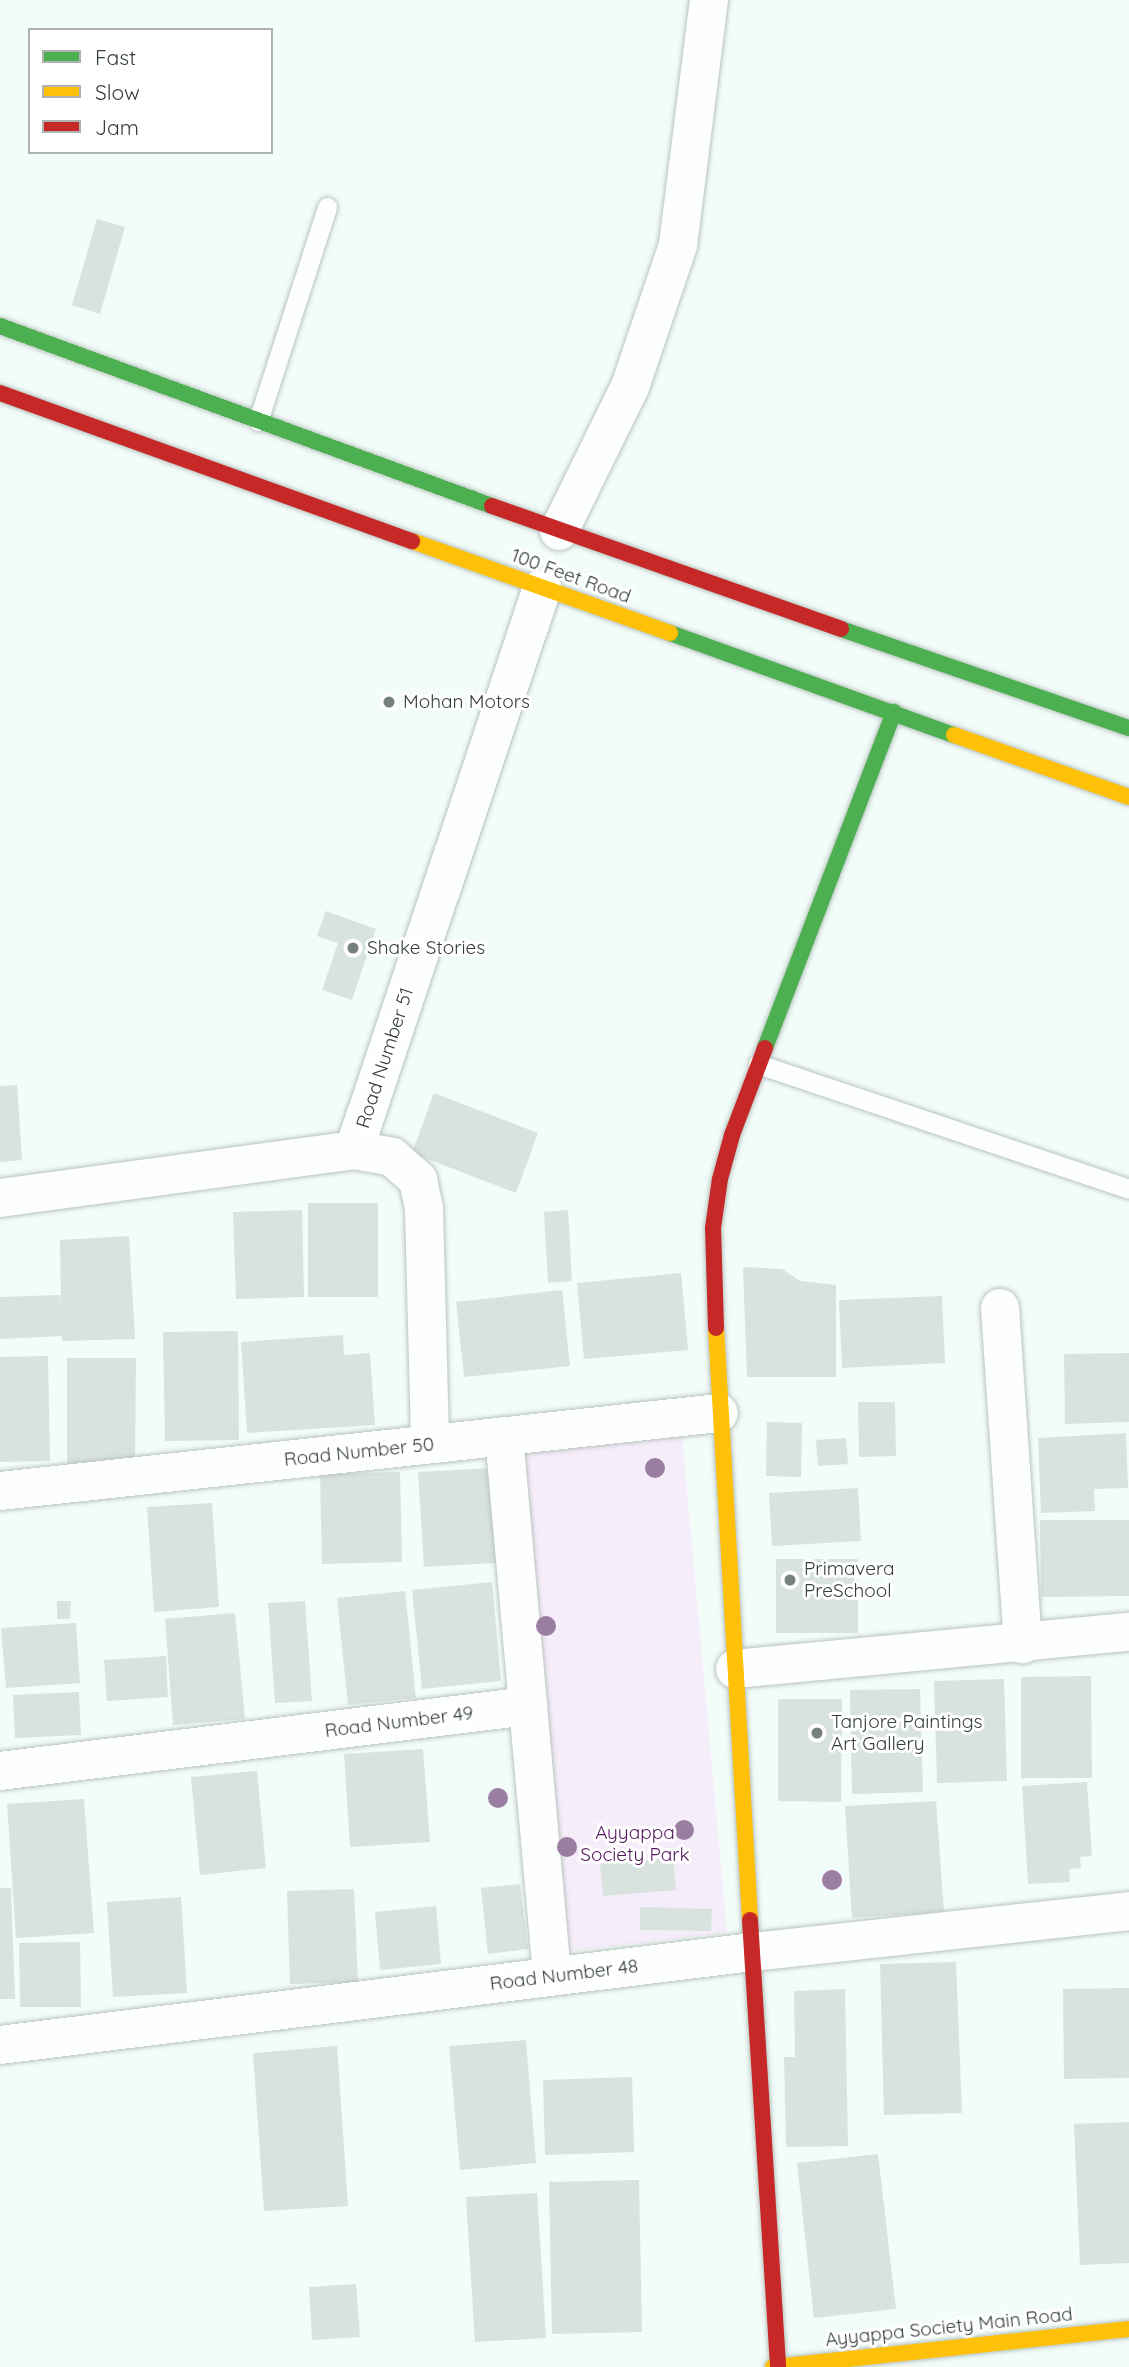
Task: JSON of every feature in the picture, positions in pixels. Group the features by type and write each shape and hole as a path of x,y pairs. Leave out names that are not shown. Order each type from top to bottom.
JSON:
{"main road":[{"name":"100 Feet Road","path":"0,326 559,531 1129,728"},
{"name":"100 Feet Road","path":"0,393 1129,797"},
{"path":"777,2367 719,1413 713,1228 720,1179 758,1064 894,712"},
{"name":"Ayyappa Society Main Road","path":"777,2367 1129,2329"}],"street":[{"path":"559,531 630,387 678,245 709,0"},
{"name":"Road Number 51","path":"0,1198 354,1150 542,588"},
{"path":"354,1150 391,1157 418,1180 424,1209 430,1444"},
{"path":"1000,1308 1023,1644"},
{"name":"Road Number 50","path":"0,1490 719,1413"},
{"path":"504,1436 552,1976"},
{"path":"735,1669 1129,1632"},
{"name":"Road Number 49","path":"0,1770 528,1706"},
{"name":"Road Number 48","path":"0,2045 752,1952 1129,1911"}],"lane":[{"path":"258,421 327,207"},
{"path":"758,1064 1129,1189"}],"green space":[{"name":"Ayyappa Society Park","path":"682,1435 727,1933 562,1952 518,1450"}],"building":[{"path":"97,219 125,227 100,314 72,305"},
{"path":"326,911 376,929 352,1000 322,990 338,943 317,936"},
{"path":"17,1085 22,1160 0,1162 0,1086"},
{"path":"434,1093 538,1133 516,1193 412,1153"},
{"path":"308,1203 378,1203 378,1297 308,1297"},
{"path":"302,1210 304,1297 236,1299 233,1212"},
{"path":"568,1210 572,1281 548,1283 544,1212"},
{"path":"129,1236 135,1339 62,1341 62,1336 0,1339 0,1297 60,1295 61,1305 60,1240"},
{"path":"743,1267 782,1269 800,1281 836,1285 836,1377 747,1377"},
{"path":"681,1273 688,1350 584,1359 577,1283"},
{"path":"562,1290 570,1366 464,1377 456,1302"},
{"path":"942,1296 945,1363 842,1368 839,1300"},
{"path":"238,1331 239,1440 165,1441 163,1332"},
{"path":"343,1335 344,1355 370,1353 375,1425 247,1433 241,1342"},
{"path":"1129,1353 1129,1422 1065,1424 1064,1354"},
{"path":"48,1356 50,1461 0,1462 0,1357"},
{"path":"67,1358 136,1358 135,1465 67,1464"},
{"path":"858,1402 895,1402 896,1456 859,1457"},
{"path":"767,1422 802,1423 801,1477 766,1476"},
{"path":"1126,1433 1128,1488 1094,1489 1095,1511 1041,1513 1038,1438"},
{"path":"846,1438 848,1464 818,1466 816,1440"},
{"path":"491,1468 496,1563 424,1567 418,1472"},
{"path":"400,1472 402,1562 322,1564 320,1474"},
{"path":"858,1488 861,1541 772,1546 769,1493"},
{"path":"212,1503 219,1607 154,1612 147,1507"},
{"path":"1040,1520 1129,1520 1129,1596 1041,1597"},
{"path":"776,1559 858,1559 858,1633 776,1633"},
{"path":"492,1582 501,1681 422,1689 412,1590"},
{"path":"405,1591 416,1698 348,1705 337,1598"},
{"path":"57,1601 71,1601 70,1619 57,1619"},
{"path":"305,1601 312,1701 275,1703 268,1603"},
{"path":"235,1613 245,1719 173,1725 165,1619"},
{"path":"76,1623 80,1683 6,1688 1,1628"},
{"path":"166,1656 168,1697 107,1701 104,1660"},
{"path":"1091,1676 1092,1778 1021,1778 1021,1677"},
{"path":"1004,1679 1007,1781 937,1783 934,1681"},
{"path":"920,1689 923,1792 852,1794 850,1690"},
{"path":"79,1692 81,1735 15,1738 13,1695"},
{"path":"778,1699 842,1699 841,1802 778,1801"},
{"path":"423,1749 430,1842 350,1847 344,1754"},
{"path":"257,1771 266,1868 200,1875 191,1777"},
{"path":"1087,1782 1092,1856 1080,1857 1081,1868 1069,1869 1070,1882 1028,1884 1022,1786"},
{"path":"84,1799 94,1933 16,1938 7,1804"},
{"path":"936,1801 944,1912 852,1918 845,1806"},
{"path":"673,1858 676,1890 603,1896 600,1864"},
{"path":"520,1884 528,1949 488,1954 481,1888"},
{"path":"0,1888 11,1888 15,1999 0,1999"},
{"path":"354,1889 358,1982 290,1984 287,1891"},
{"path":"181,1897 187,1993 113,1997 107,1902"},
{"path":"436,1906 441,1964 380,1970 375,1912"},
{"path":"640,1907 712,1909 711,1931 640,1930"},
{"path":"80,1942 81,2007 20,2007 19,1943"},
{"path":"956,1962 962,2113 884,2115 880,1964"},
{"path":"1129,1988 1129,2078 1064,2079 1063,1989"},
{"path":"845,1989 848,2146 786,2147 784,2057 795,2057 794,1991"},
{"path":"526,2040 536,2163 460,2170 449,2046"},
{"path":"337,2046 348,2206 264,2211 253,2053"},
{"path":"632,2077 634,2152 545,2155 543,2080"},
{"path":"1129,2122 1129,2263 1080,2265 1074,2124"},
{"path":"878,2154 896,2309 814,2318 797,2163"},
{"path":"639,2180 642,2332 552,2334 549,2182"},
{"path":"537,2193 546,2338 475,2342 466,2197"},
{"path":"356,2284 360,2337 312,2340 309,2287"}],"traffic: fast":[{"path":"0,326 492,506"},
{"path":"841,629 1129,728"},
{"path":"670,633 954,735"},
{"path":"765,1048 894,712"}],"traffic: slow":[{"path":"412,541 670,633"},
{"path":"954,735 1129,797"},
{"path":"716,1328 750,1920"},
{"path":"773,2367 1129,2329"}],"traffic: jam":[{"path":"0,393 412,541"},
{"path":"492,506 841,629"},
{"path":"716,1328 713,1228 720,1179 732,1135 765,1048"},
{"path":"750,1920 778,2367"}],"place":[{"name":"Mohan Motors","path":"389,702"},
{"name":"Shake Stories","path":"353,948"},
{"name":"Primavera PreSchool","path":"790,1580"},
{"name":"Tanjore Paintings Art Gallery","path":"817,1733"}]}
